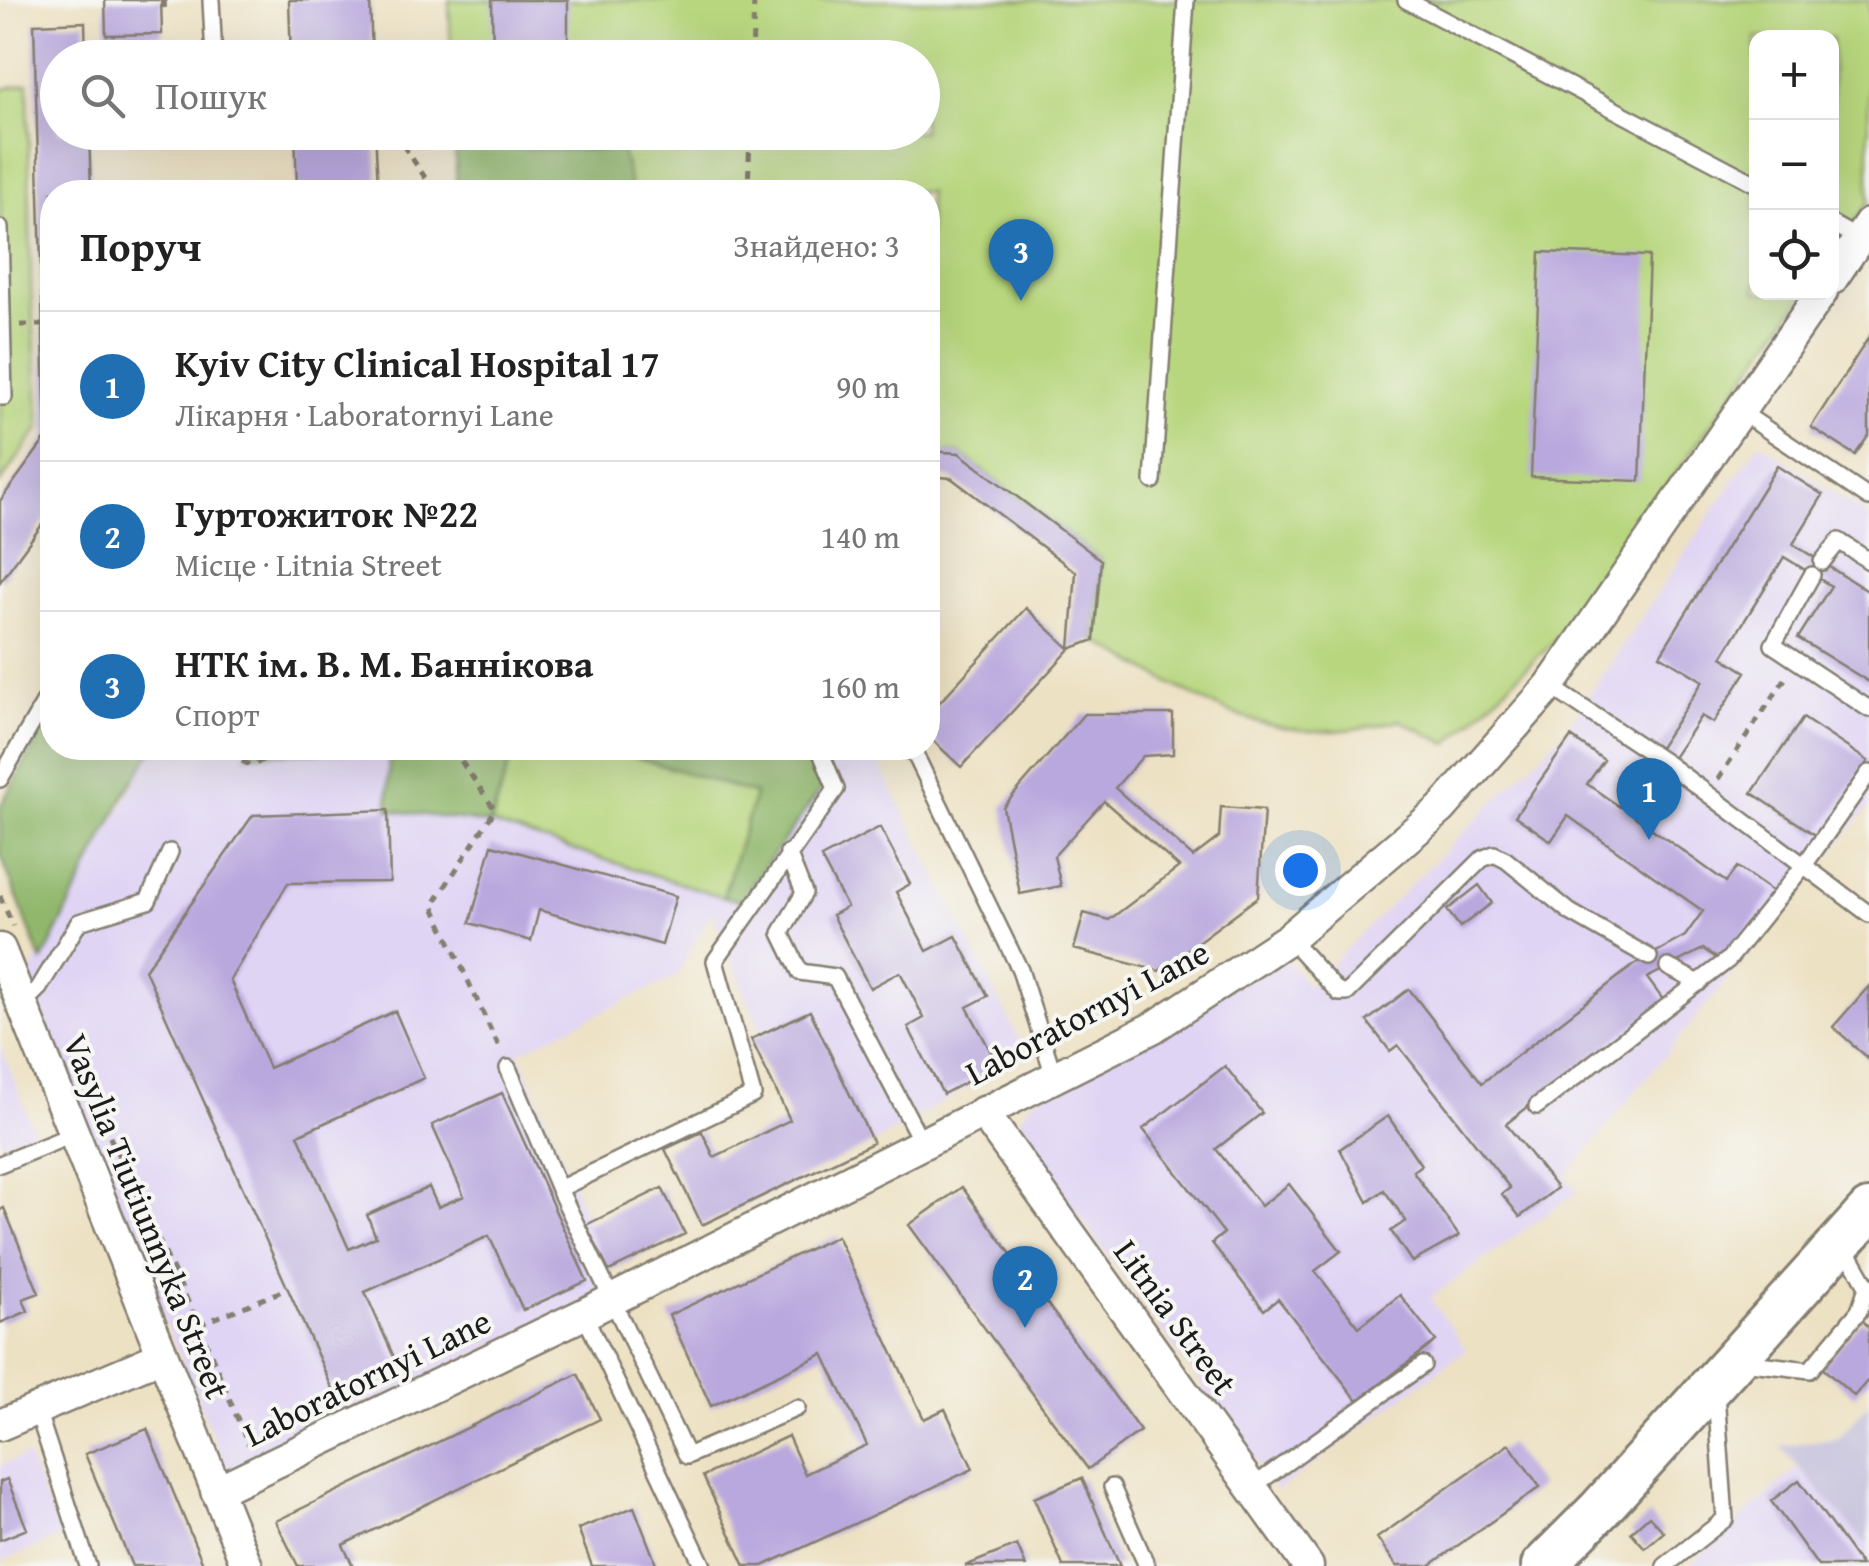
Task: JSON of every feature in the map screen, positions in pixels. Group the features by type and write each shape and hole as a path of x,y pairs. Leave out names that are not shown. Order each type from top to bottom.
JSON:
{"main road":[{"path":"1543,1566 1856,1226"}],"street":[{"path":"1839,268 1864,231"},
{"name":"Laboratornyi Lane","path":"216,1491 597,1308 920,1141 1154,1026 1289,938 1441,809 1550,686 1817,300"},
{"name":"Vasylia Tiutiunnyka Street","path":"10,946 22,1006 247,1566"},
{"name":"Litnia Street","path":"983,1112 1308,1566"},
{"path":"0,1425 162,1356"}],"lane":[{"path":"211,0 213,40"},
{"path":"1152,481 1186,0"},
{"path":"1406,0 1749,180"},
{"path":"1839,226 1864,231"},
{"path":"0,228 4,397 0,397"},
{"path":"1741,412 1869,498"},
{"path":"1869,561 1839,541 1817,568 1772,641 1775,648 1869,709"},
{"path":"1550,686 1805,864 1869,914"},
{"path":"0,779 40,710"},
{"path":"559,1189 752,1095 715,962 836,789 824,760"},
{"path":"918,760 1020,970 1054,1076"},
{"path":"1537,1106 1728,960 1805,864 1869,774"},
{"path":"22,1006 40,988 79,922 148,901 170,852"},
{"path":"788,853 804,893 782,933 800,972 836,977 920,1141"},
{"path":"1289,938 1339,993 1346,993 1482,859 1494,854 1570,912 1649,957"},
{"path":"1668,967 1699,984"},
{"path":"508,1068 559,1189 597,1308 703,1566"},
{"path":"0,1164 74,1134"},
{"path":"1665,1566 1724,1519 1724,1372 1810,1370 1859,1311 1868,1288 1856,1226"},
{"path":"597,1308 688,1456 796,1408"},
{"path":"1252,1487 1422,1365"},
{"path":"37,1410 88,1566"},
{"path":"1112,1487 1147,1566"}],"path":[{"path":"164,0 165,15"},
{"path":"753,40 754,0"},
{"path":"406,150 426,180"},
{"path":"748,180 749,150"},
{"path":"33,325 40,325"},
{"path":"1707,796 1797,661"},
{"path":"242,761 252,766 262,760"},
{"path":"460,760 495,810 433,905 508,1068"},
{"path":"0,896 10,946"},
{"path":"90,1094 199,1325 250,1448"},
{"path":"199,1325 287,1289"}],"shaded area":[{"path":"1759,443 1869,516 1869,807 1566,1176 1577,1192 1430,1298 1466,1350 1277,1491 1023,1137 1020,1118 1034,1098 1285,957 1308,987 1564,732"},
{"path":"147,760 877,760 1026,1053 873,1143 810,1011 762,1034 711,911 677,976 519,1052 615,1288 228,1471 23,986"},
{"path":"0,1045 34,1131 0,1142"},
{"path":"1869,1403 1869,1547 1780,1446 1839,1438"},
{"path":"27,1455 61,1537 0,1562 0,1466"},
{"path":"1799,1466 1869,1547 1869,1566 1689,1566"}],"green space":[{"path":"449,0 1869,0 1869,202 1839,245 1839,30 1749,30 1749,300 1800,300 1559,636 1448,744 1399,720 1353,729 1311,731 1274,726 1204,701 1094,640 1101,560 959,453 940,452 940,180 629,180 621,151 580,150 940,150 940,40 450,40"},
{"path":"28,83 31,290 40,427 0,483 0,90"},
{"path":"455,150 622,151 629,180 456,180"},
{"path":"40,736 40,760 146,760 125,794 42,962 0,853 0,806"},
{"path":"389,760 510,760 490,824 388,810"},
{"path":"510,760 645,760 756,794 723,897 491,824"},
{"path":"645,760 808,760 822,788 740,901 723,897 755,794"}],"building":[{"path":"105,0 161,0 162,34 106,35"},
{"path":"289,0 370,0 371,40 290,40"},
{"path":"492,0 568,0 568,40 493,40"},
{"path":"85,22 86,40 40,40 40,150 90,150 91,180 40,180 40,231 34,24"},
{"path":"296,150 376,150 378,180 297,180"},
{"path":"1540,252 1649,256 1640,481 1531,477"},
{"path":"1869,337 1869,435 1855,455 1811,427"},
{"path":"40,446 40,527 0,582 0,501"},
{"path":"940,452 959,453 1101,560 1094,640 1070,649 1076,572 951,478 940,477"},
{"path":"1777,466 1823,495 1793,544 1869,592 1869,682 1798,638 1831,586 1784,557 1722,657 1746,672 1713,723 1701,716 1634,816 1726,882 1737,867 1773,892 1723,962 1703,949 1647,978 1664,1001 1506,1124 1557,1188 1520,1217 1502,1194 1510,1188 1398,1045 1390,1051 1367,1021 1409,989 1482,1083 1635,964 1685,936 1703,911 1568,816 1551,841 1515,816 1571,737 1604,760 1587,784 1620,807 1703,681 1660,655"},
{"path":"1026,608 1070,649 961,767 940,747 940,702"},
{"path":"1084,714 1173,714 1173,754 1143,756 1115,788 1193,857 1219,837 1221,807 1264,810 1258,897 1159,971 1074,949 1084,913 1109,920 1179,867 1104,801 1054,856 1061,886 1020,894 1003,807"},
{"path":"1803,718 1868,761 1817,836 1752,793"},
{"path":"388,810 390,882 288,883 230,980 269,1068 395,1011 424,1078 298,1135 349,1249 376,1237 367,1215 429,1187 438,1207 464,1196 432,1125 502,1093 587,1281 523,1310 489,1236 365,1292 397,1364 334,1392 145,970 253,815"},
{"path":"880,827 910,884 896,892 927,951 956,936 988,996 967,1007 998,1065 943,1094 908,1027 924,1018 900,972 870,988 832,915 847,907 821,858"},
{"path":"492,845 676,896 662,945 539,910 531,941 470,923"},
{"path":"1479,885 1492,903 1460,927 1447,910"},
{"path":"1869,986 1869,1059 1833,1027"},
{"path":"810,1011 873,1143 702,1225 665,1149 702,1132 714,1157 790,1120 751,1039"},
{"path":"1225,1066 1262,1113 1216,1149 1261,1206 1289,1184 1341,1251 1315,1271 1359,1327 1400,1295 1436,1341 1358,1401 1278,1299 1264,1310 1212,1243 1224,1233 1143,1129"},
{"path":"1388,1116 1421,1165 1413,1171 1459,1236 1412,1262 1391,1231 1406,1221 1384,1190 1368,1202 1340,1149"},
{"path":"962,1187 1140,1431 1088,1469 909,1225"},
{"path":"662,1188 685,1234 609,1271 586,1225"},
{"path":"4,1208 39,1293 23,1299 28,1311 0,1323 0,1210"},
{"path":"837,1236 924,1419 945,1409 973,1469 763,1566 745,1566 703,1476 788,1436 805,1474 867,1445 823,1354 711,1406 669,1315"},
{"path":"1862,1320 1869,1327 1869,1379 1854,1396 1821,1367"},
{"path":"578,1374 600,1419 343,1545 353,1566 298,1566 276,1521"},
{"path":"147,1429 204,1566 132,1566 85,1454"},
{"path":"1509,1444 1540,1487 1429,1566 1397,1566 1377,1538"},
{"path":"1082,1478 1120,1566 1063,1566 1034,1498"},
{"path":"7,1479 27,1529 0,1540 0,1482"},
{"path":"1799,1480 1861,1566 1818,1566 1771,1501"},
{"path":"634,1507 657,1566 592,1566 578,1529"},
{"path":"1649,1516 1664,1532 1645,1548 1631,1532"},
{"path":"1017,1545 1026,1566 965,1566"}],"place":[{"name":"НТК ім. В. М. Баннікова","path":"1021,301"},
{"name":"Kyiv City Clinical Hospital 17","path":"1649,840"},
{"name":"Гуртожиток №22","path":"1025,1328"}]}
